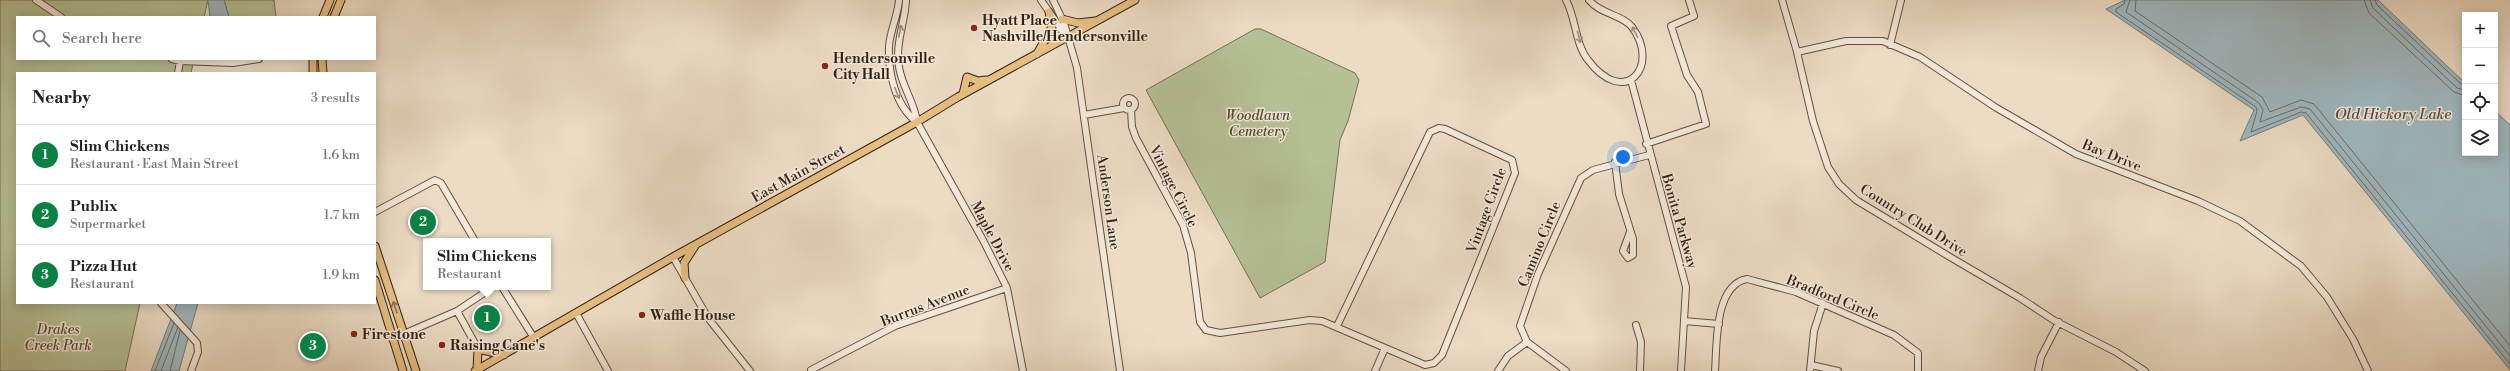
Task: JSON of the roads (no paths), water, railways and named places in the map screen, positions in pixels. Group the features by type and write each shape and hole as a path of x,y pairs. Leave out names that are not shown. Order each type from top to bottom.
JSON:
{"main road":[{"path":"323,16 330,0"},
{"path":"334,16 341,0"},
{"name":"East Main Street","path":"476,370 673,257 917,122 963,94 1098,21 1125,3 1135,0"},
{"path":"1037,54 1052,27 1049,12"},
{"path":"1062,19 1078,23 1098,21"},
{"path":"313,60 313,72"},
{"path":"322,60 323,72"},
{"path":"963,94 967,77 978,81 991,79"},
{"path":"685,278 684,263 697,244"},
{"path":"376,249 416,371"},
{"path":"376,280 385,275"},
{"path":"376,284 392,340 403,371"},
{"path":"476,370 478,349 504,355"}],"street":[{"path":"36,0 59,16"},
{"path":"1041,0 1067,38"},
{"path":"1053,0 1062,19 1067,38"},
{"path":"1566,0 1574,17 1586,59 1599,73 1623,82 1631,80 1638,75 1641,63 1640,44 1632,27 1594,6 1589,0"},
{"path":"1646,144 1706,124 1698,92 1687,75 1670,26 1694,16 1689,0"},
{"name":"Country Club Drive","path":"1782,0 1797,52 1813,121 1828,167 1839,184 1856,200 2059,322 2116,352 2145,371"},
{"path":"1890,45 1902,0"},
{"path":"899,1 906,1 897,46 904,88 916,111 917,122 907,115 895,90 889,46 899,1"},
{"name":"Anderson Lane","path":"1067,38 1078,68 1120,371"},
{"name":"Bay Drive","path":"1797,52 1846,41 1883,41 1920,57 1995,107 2076,154 2232,216 2266,238 2301,266 2327,297 2352,339 2368,371"},
{"path":"889,46 897,46"},
{"path":"176,60 233,63 252,60"},
{"path":"178,72 180,61"},
{"name":"Bonita Parkway","path":"1631,80 1646,144 1686,286 1681,371"},
{"path":"1084,115 1124,108 1131,110 1136,104 1132,98 1124,100 1124,108"},
{"name":"Vintage Circle","path":"1131,110 1136,138 1179,215 1187,235 1200,322 1203,328 1210,332 1220,333 1310,320 1328,322 1385,348 1425,365 1434,363 1442,355 1515,174 1515,165 1509,158 1445,129 1439,128 1430,132 1337,326"},
{"name":"Maple Drive","path":"917,122 983,240 1007,288 1022,371"},
{"name":"Camino Circle","path":"1527,342 1520,326 1538,274 1575,188 1581,178 1593,170 1614,162 1649,155"},
{"path":"1614,162 1619,194 1630,232"},
{"path":"376,211 435,180 441,182 473,238"},
{"path":"673,257 708,318 750,371"},
{"name":"Bradford Circle","path":"1715,371 1721,305 1732,287 1740,280 1747,279 1796,292 1907,343 1918,353 1918,371"},
{"name":"Burrus Avenue","path":"811,370 895,326 1007,288"},
{"path":"392,340 404,336 457,311 488,290"},
{"path":"504,290 534,338"},
{"path":"162,304 192,334 197,343 198,352 191,371"},
{"path":"1823,304 1814,331 1810,368 1838,371"},
{"path":"457,311 478,349"},
{"path":"576,313 608,371"},
{"path":"1684,321 1719,324"},
{"path":"2038,371 2041,357 2059,322"},
{"path":"1636,325 1641,342 1640,371"},
{"path":"1498,371 1508,356 1527,342 1566,371"},
{"path":"1375,371 1385,348"}],"water":[{"path":"208,0 224,0 229,16 210,16"},
{"name":"Old Hickory Lake","path":"2125,0 2378,0 2462,80 2462,156 2498,156 2498,114 2510,125 2510,370 2303,115 2240,141 2254,110 2106,9"},
{"path":"177,304 198,304 179,371 151,371"}],"place":[{"name":"Hyatt Place Nashville/Hendersonville","path":"974,28"},
{"name":"Hendersonville City Hall","path":"825,66"},
{"name":"Publix","path":"423,222"},
{"name":"Waffle House","path":"642,315"},
{"name":"Slim Chickens","path":"487,318"},
{"name":"Firestone","path":"354,334"},
{"name":"Raising Cane's","path":"442,345"},
{"name":"Pizza Hut","path":"313,346"}],"park label":[{"name":"Woodlawn Cemetery","path":"1258,124"},
{"name":"Drakes Creek Park","path":"58,338"}]}
